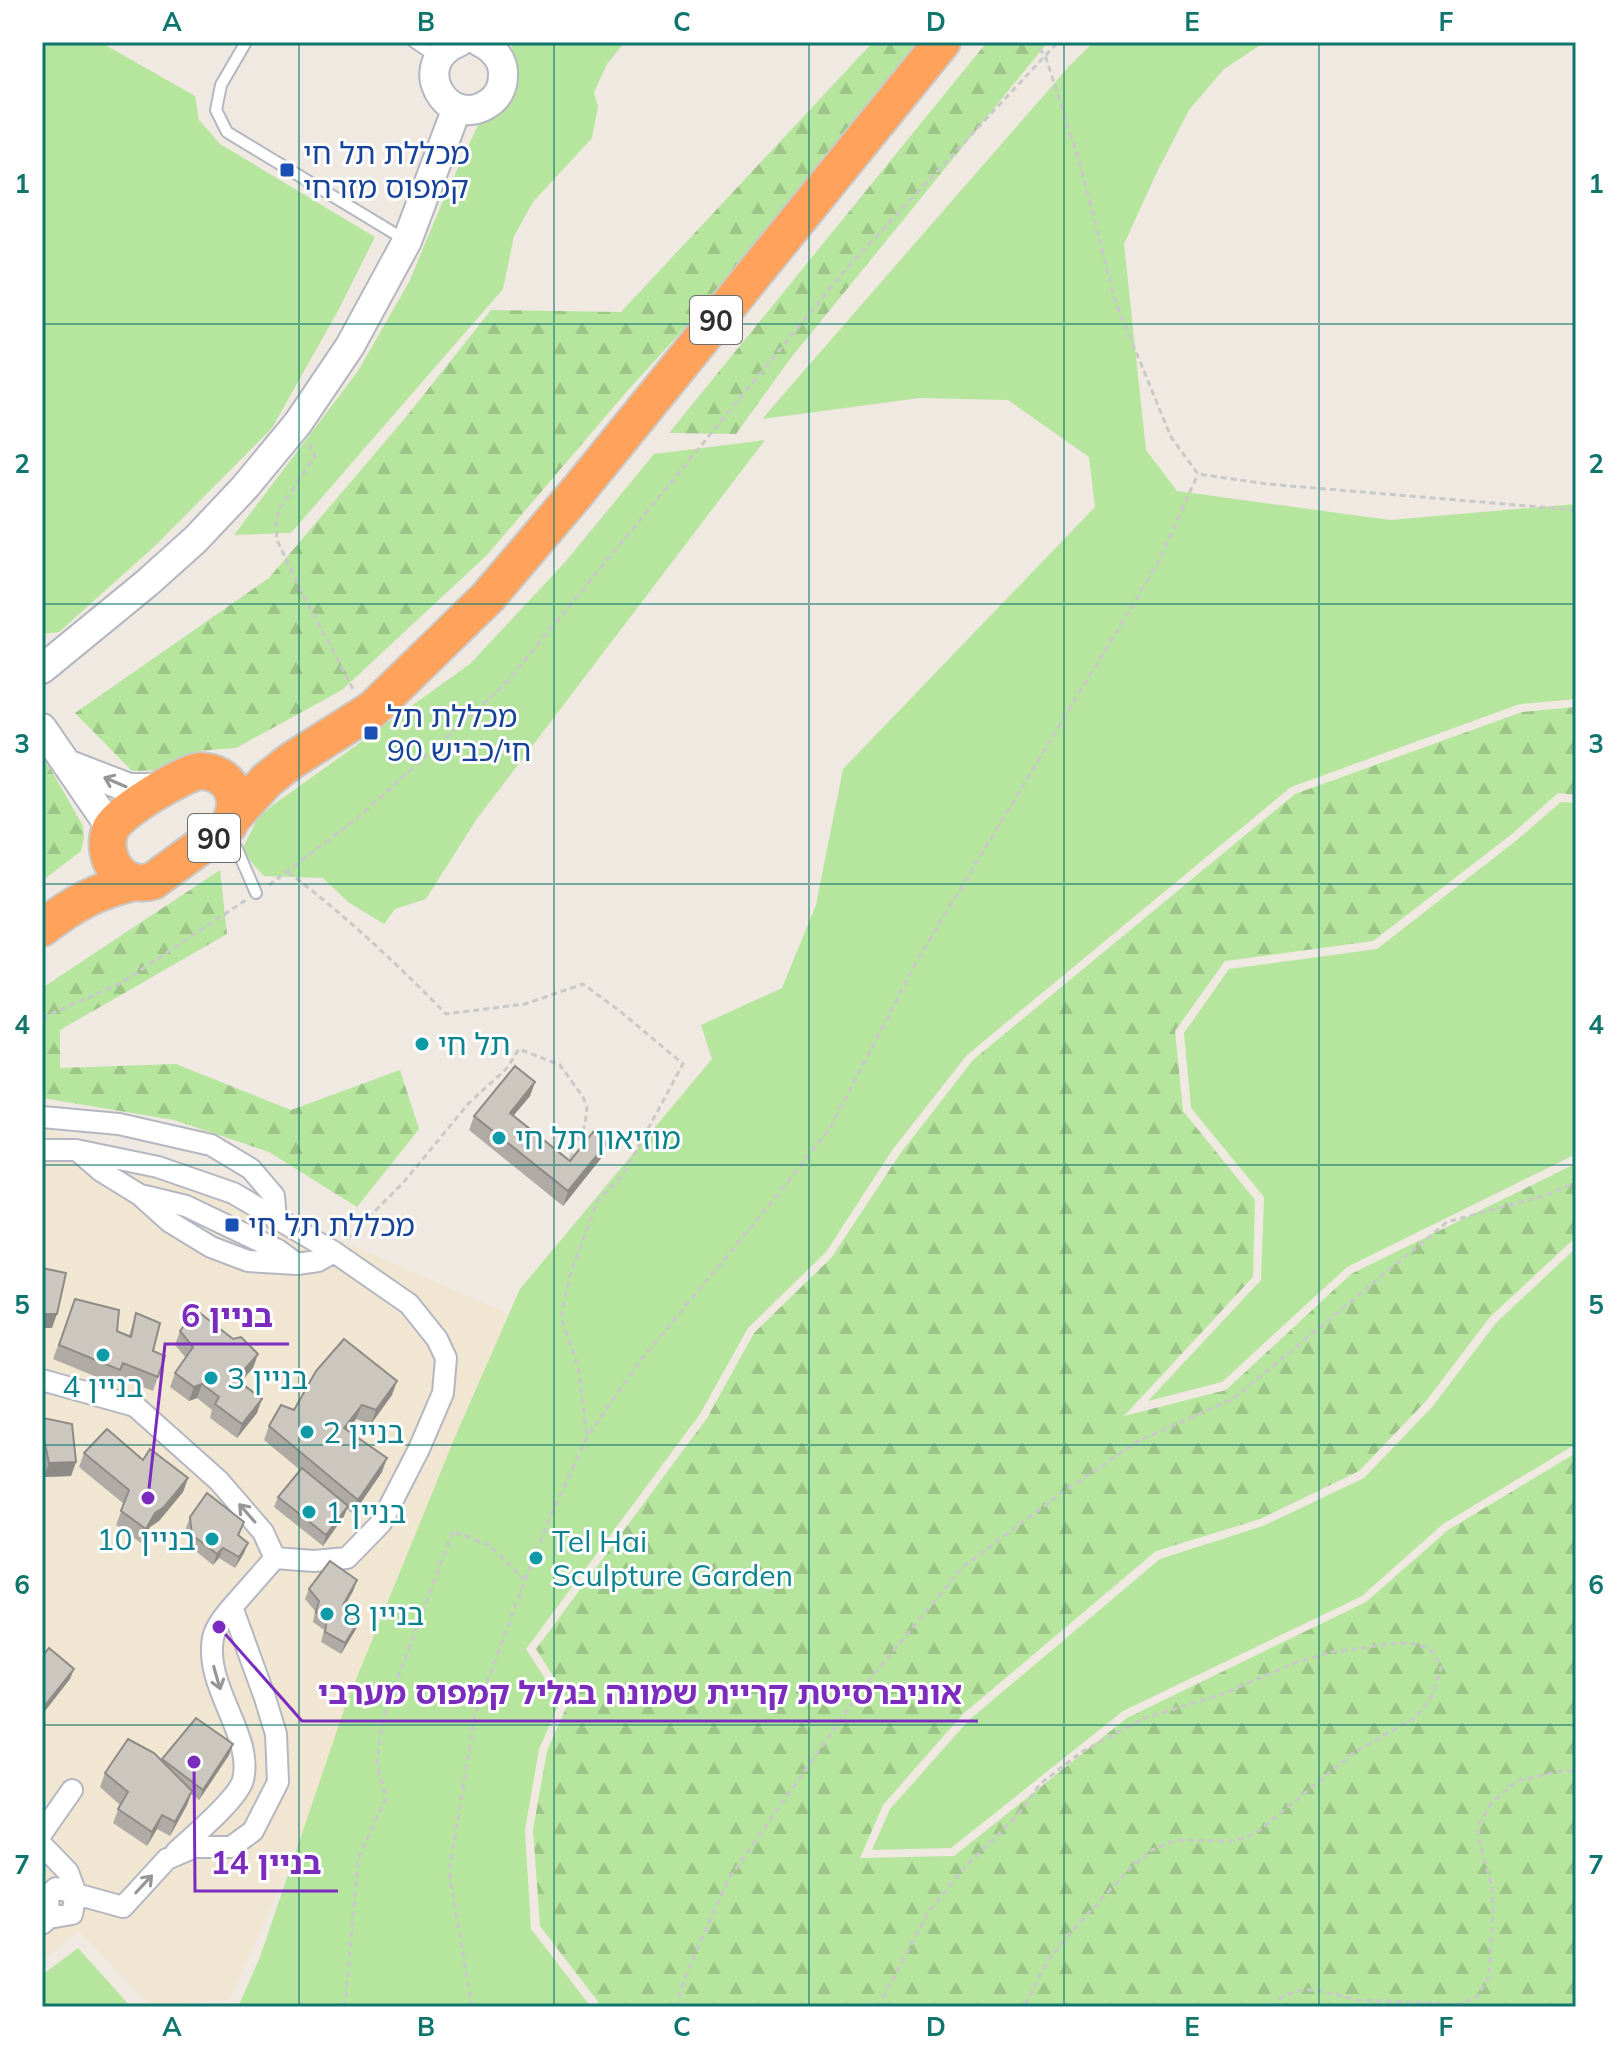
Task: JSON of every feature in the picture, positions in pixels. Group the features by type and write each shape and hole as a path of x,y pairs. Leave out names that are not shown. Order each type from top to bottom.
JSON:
{"highway":[{"name":"90","path":"42,928 95,893 135,882 153,881 231,821 267,780 291,761 373,709 488,597 942,42"},
{"name":"90","path":"42,910 95,865 118,820 189,774 245,767 261,759 357,698 488,597"},
{"name":"90","path":"208,771 217,774 231,788 236,806 231,821"},
{"path":"109,836 107,852 113,867 135,882"}],"street":[{"path":"448,50 434,67 436,87 441,96 457,108 477,109 487,105 500,91 503,81 501,61 488,46 480,42"},
{"path":"42,669 196,539 245,487 298,423 350,346 407,241 457,108"},
{"path":"42,728 104,818 109,836"},
{"path":"67,764 129,788 164,788"},
{"path":"42,1117 119,1124 211,1145 251,1169 274,1196 276,1220"},
{"path":"42,1150 76,1150 158,1167 233,1193 334,1252 409,1304 437,1339 446,1358 443,1393 419,1449 381,1523 347,1558 314,1561 275,1558"},
{"path":"76,1150 101,1171 140,1195 170,1222 211,1247 248,1261 297,1264 318,1261 334,1252"},
{"path":"42,1380 135,1406 219,1481 263,1532 275,1558"},
{"path":"76,1894 123,1907 167,1859 219,1813 243,1782 243,1749 213,1670 213,1637 224,1615 275,1558"},
{"path":"167,1859 195,1847 231,1847 253,1831 278,1782 276,1734 232,1607"},
{"path":"42,1833 72,1790"},
{"path":"42,1845 68,1872 76,1894 72,1914 46,1921"}],"lane":[{"path":"246,42 221,85 216,110 227,132 407,241"},
{"path":"414,42 448,50"},
{"path":"231,821 256,893"}],"path":[{"path":"1032,42 1045,55 1078,157 1116,303 1171,437 1198,474 1267,484 1576,510"},
{"path":"42,1018 121,983 288,872 360,816 507,682 846,269 1058,42"},
{"path":"298,423 315,456 280,508 276,520 277,540 357,698"},
{"path":"472,2007 449,1872 475,1715 548,1522 587,1437 640,1361 830,1128 919,957 1158,563 1198,474"},
{"path":"288,872 327,901 396,963 446,1014 525,1004 583,984 683,1064 623,1175 597,1202 570,1275 561,1317 578,1366 587,1437"},
{"path":"334,1252 403,1183 469,1103 507,1068 519,1049 560,1065 583,1097 587,1108 585,1125 569,1161"},
{"path":"676,2007 687,1972 728,1880 865,1685 963,1567 1060,1494 1138,1441 1233,1399 1447,1222 1544,1196 1576,1182"},
{"path":"345,2007 358,1859 386,1798 377,1765 382,1720 453,1531 489,1545 525,1580"},
{"path":"878,2007 929,1911 965,1867 1017,1816 1040,1784 1083,1751 1145,1718 1223,1694 1297,1662 1332,1652 1397,1643 1418,1644 1433,1652 1441,1668 1432,1696 1416,1717 1352,1754 1260,1830 1245,1838 1230,1841 1176,1840 1152,1850 1133,1865 1069,1934 1047,1962 1024,2007"},
{"path":"1273,2007 1281,1997 1300,1990 1318,1990 1358,2000 1459,2004 1477,1997 1489,1977 1493,1913 1492,1887 1478,1838 1480,1823 1491,1803 1517,1781 1561,1771 1576,1771"}],"shaded area":[{"path":"42,1127 286,1217 532,1324 230,1999 153,2007 79,1931 42,1960"}],"green space":[{"path":"42,42 100,42 195,96 199,120 220,144 375,237 339,309 272,428 156,545 59,632 42,634"},
{"path":"511,42 625,42 607,64 594,92 598,107 592,138 533,202 514,236 503,289 291,533 234,535 358,371 409,282 479,123 514,70"},
{"path":"873,42 932,42 804,197 629,389 487,555 342,690 236,748 197,751 162,770 132,771 75,713 269,578 406,417 491,310 621,312"},
{"path":"987,42 1048,42 790,359 736,434 669,433"},
{"path":"1094,42 1265,42 1224,69 1189,110 1124,244 1146,450 1177,491 1390,520 1576,504 1576,699 1520,704 1291,787 967,1055 893,1149 826,1252 748,1328 700,1414 526,1649 560,1702 539,1749 525,1830 531,1929 591,2007 238,2007 260,1957 346,1704 455,1437 520,1289 712,1059 701,1025 782,988 816,905 843,769 1095,507 1089,457 1008,400 920,398 762,419 1071,64"},
{"path":"765,440 476,820 426,899 395,909 384,924 348,902 323,878 264,876 241,851 258,818 273,805 470,664 566,561 654,454"},
{"path":"1576,707 1576,795 1558,793 1512,834 1373,941 1225,961 1175,1031 1183,1111 1255,1200 1253,1277 1124,1416 1226,1390 1351,1274 1575,1164 1576,1237 1490,1317 1426,1401 1359,1471 1260,1519 1156,1551 963,1714 883,1805 860,1858 954,1856 1127,1718 1366,1602 1448,1530 1576,1453 1576,2007 602,2007 540,1926 533,1830 547,1751 569,1701 536,1649 707,1418 754,1333 832,1257 900,1154 973,1060 1295,794 1522,712"},
{"path":"42,754 83,826 84,837 81,851 42,881"},
{"path":"1561,802 1576,803 1576,1154 1347,1267 1222,1382 1148,1401 1261,1280 1264,1197 1191,1108 1184,1033 1229,969 1377,949"},
{"path":"220,870 227,934 60,1030 60,1068 176,1064 291,1110 400,1070 419,1129 357,1207 269,1152 174,1120 42,1098 42,988"},
{"path":"1576,1248 1576,1444 1443,1524 1362,1596 1123,1711 951,1848 872,1850 890,1809 969,1720 1160,1559 1263,1526 1364,1478 1432,1407 1496,1323"},
{"path":"78,1948 131,2007 42,2007 42,1975"}],"building":[{"path":"515,1066 535,1082 510,1113 570,1161 593,1132 607,1143 568,1191 474,1116"},
{"path":"42,1268 66,1273 57,1314 42,1314"},
{"name":"בניין 4","path":"75,1299 119,1310 117,1331 131,1337 136,1313 160,1323 153,1351 165,1356 158,1377 123,1363 120,1370 59,1345"},
{"name":"בניין 3","path":"196,1310 233,1339 241,1337 258,1354 236,1379 262,1399 242,1424 215,1404 219,1397 202,1384 194,1387 175,1373 193,1347 180,1331"},
{"name":"בניין 2","path":"344,1339 397,1381 376,1410 362,1405 344,1428 387,1458 358,1500 269,1426 281,1405 294,1410 316,1371"},
{"path":"42,1415 43,1418 72,1424 76,1462 49,1463"},
{"path":"107,1429 143,1460 150,1449 188,1478 164,1507 155,1513 146,1529 121,1511 129,1490 84,1453"},
{"name":"בניין 1","path":"302,1468 348,1506 326,1535 278,1497"},
{"name":"בניין 10","path":"207,1493 244,1522 238,1535 248,1543 239,1557 223,1548 217,1554 192,1535 190,1517"},
{"name":"בניין 8","path":"330,1561 357,1580 343,1605 360,1619 345,1643 325,1632 327,1620 316,1612 319,1601 309,1589"},
{"path":"49,1648 74,1669 42,1709 42,1657"},
{"path":"196,1718 233,1744 203,1790 162,1759"},
{"path":"128,1739 154,1753 192,1791 175,1822 162,1815 152,1832 118,1809 128,1792 105,1773"}],"place":[{"name":"מכללת תל חי קמפוס מזרחי","path":"287,170"},
{"name":"מכללת תל חי/כביש 90","path":"371,733"},
{"name":"תל חי","path":"422,1044"},
{"name":"מוזיאון תל חי","path":"499,1138"},
{"name":"מכללת תל חי","path":"232,1225"},
{"name":"בניין 4","path":"103,1355"},
{"name":"בניין 3","path":"211,1378"},
{"name":"בניין 2","path":"307,1432"},
{"name":"בניין 6","path":"148,1498"},
{"name":"בניין 1","path":"309,1512"},
{"name":"בניין 10","path":"212,1539"},
{"name":"Tel Hai Sculpture Garden","path":"536,1558"},
{"name":"בניין 8","path":"327,1614"},
{"name":"אוניברסיטת קריית שמונה בגליל קמפוס מערבי","path":"219,1627"},
{"name":"בניין 14","path":"194,1762"}]}
